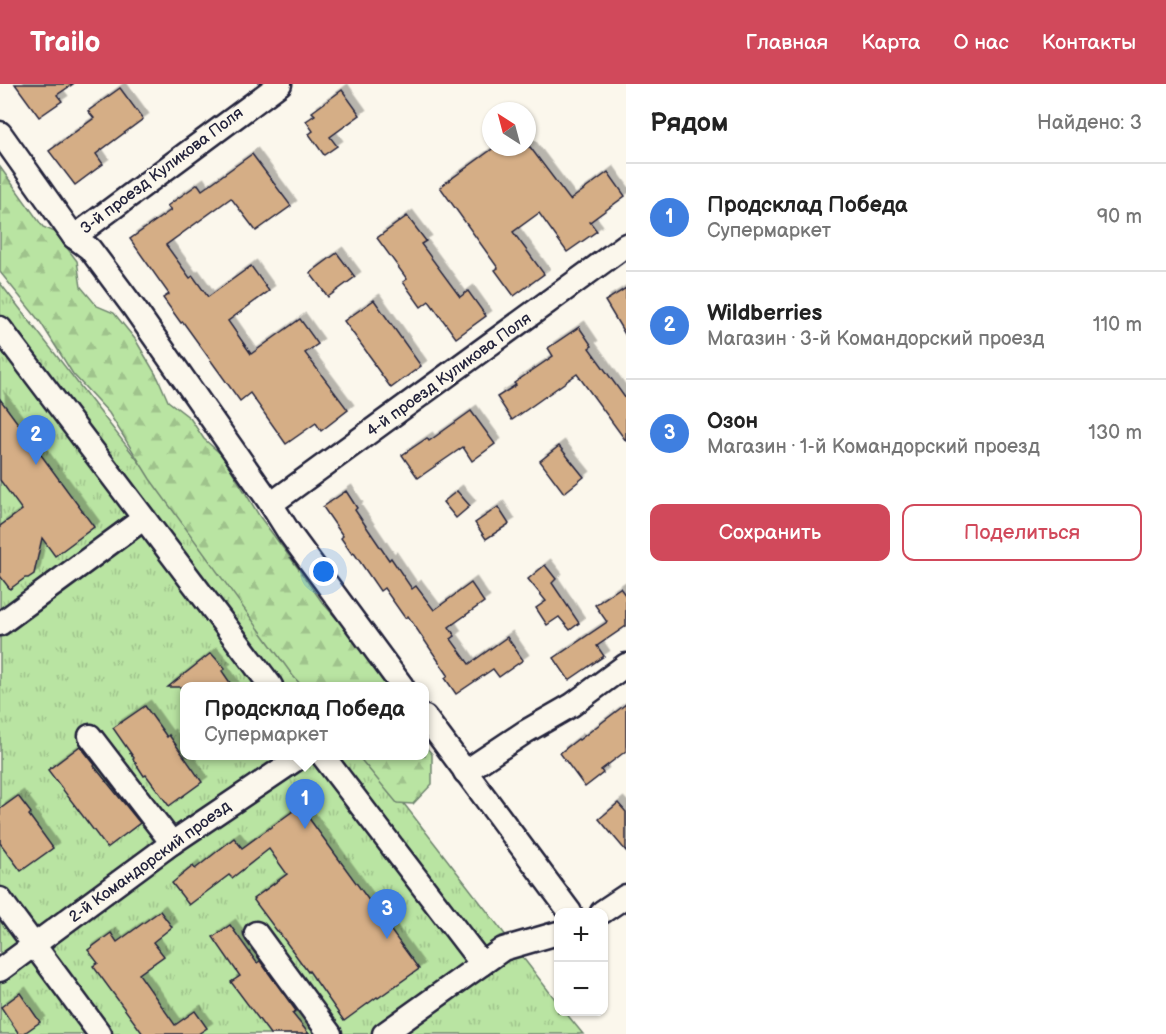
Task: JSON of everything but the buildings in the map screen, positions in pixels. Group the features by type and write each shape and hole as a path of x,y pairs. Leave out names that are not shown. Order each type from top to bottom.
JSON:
{"street":[{"name":"3-й проезд Куликова Поля","path":"74,237 280,84"},
{"path":"0,133 74,237 90,249 134,308 290,534 398,682"},
{"name":"4-й проезд Куликова Поля","path":"271,504 626,245"},
{"path":"0,328 267,682"},
{"path":"0,624 143,519"},
{"path":"465,772 525,732 572,705 626,665"},
{"path":"429,722 567,908"},
{"path":"90,736 172,843"},
{"name":"2-й Командорский проезд","path":"0,970 172,843 295,760"},
{"path":"326,760 482,964"},
{"path":"608,908 626,896"},
{"path":"0,899 100,1034"},
{"path":"256,933 330,1034"},
{"path":"384,1034 503,949 554,934"}],"green space":[{"path":"0,167 43,227 55,232 77,261 81,287 97,306 114,313 135,339 158,378 168,401 190,418 204,439 223,456 260,517 322,602 352,636 383,682 298,682 150,479 109,413 73,374 41,323 0,272"},
{"path":"0,283 310,682 180,682 180,760 370,760 554,998 554,1016 568,1016 583,1034 0,1034"},
{"path":"429,751 432,754 432,784 413,804 397,803 361,760 429,760"}],"place":[{"name":"Wildberries","path":"36,465"},
{"name":"Продсклад Победа","path":"305,829"},
{"name":"Озон","path":"387,939"}]}
